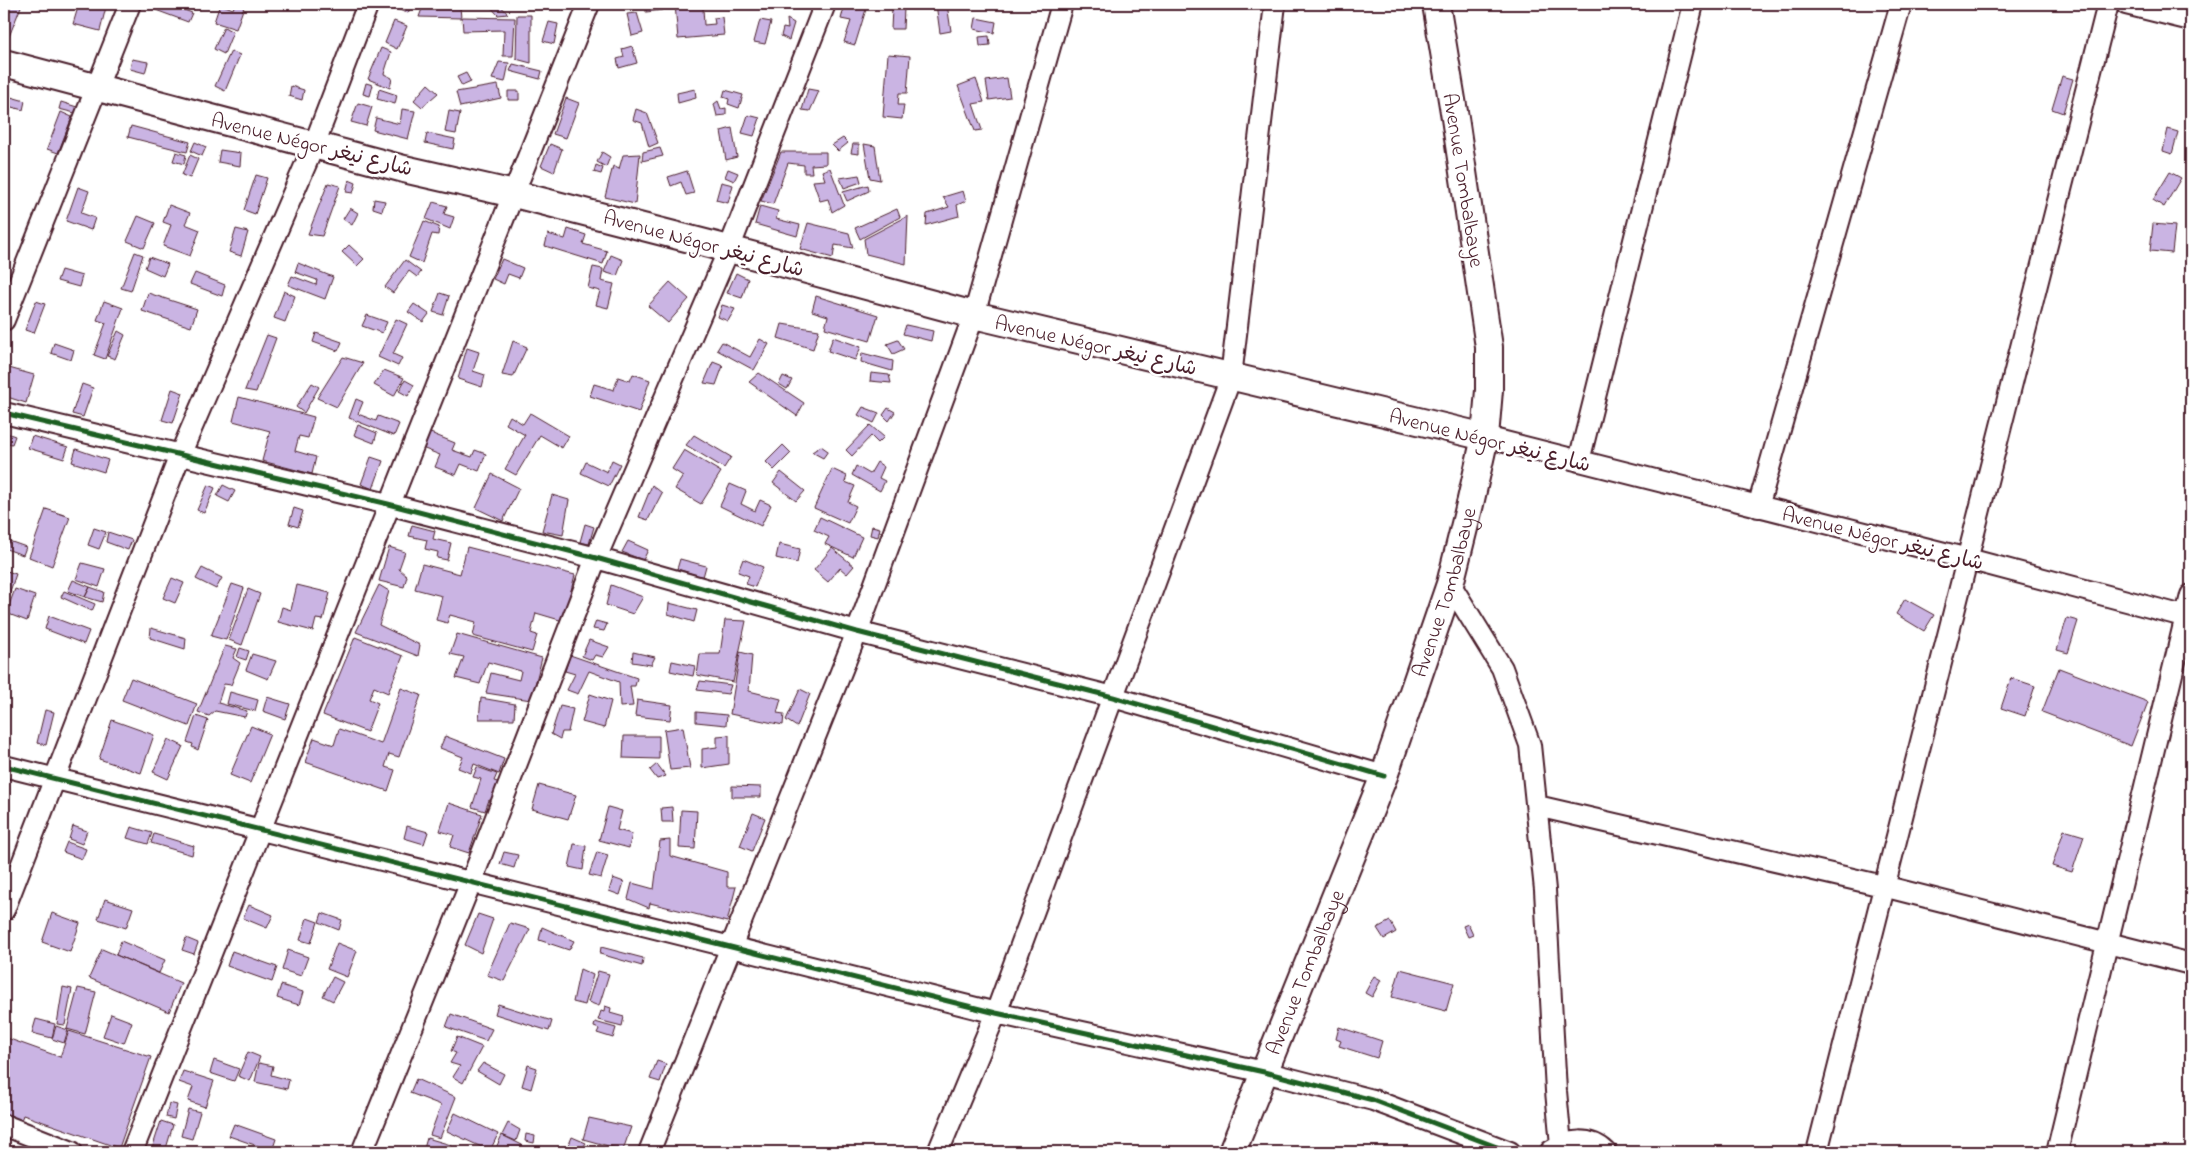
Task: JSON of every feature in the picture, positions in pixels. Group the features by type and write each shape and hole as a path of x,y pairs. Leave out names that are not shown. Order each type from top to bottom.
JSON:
{"main road":[{"name":"Avenue Tombalbaye","path":"1232,1152 1384,776 1450,584 1484,437 1490,390 1489,347 1436,4"},
{"name":"Avenue Négor شارع نيغر","path":"4,63 314,145 729,249 974,315 1484,437"}],"street":[{"path":"4,320 130,4"},
{"path":"4,910 180,455 314,145 368,4"},
{"path":"132,1152 388,504 589,4"},
{"path":"362,1152 471,882 596,558 729,249 825,4"},
{"path":"649,1152 857,632 974,315 1062,4"},
{"path":"938,1152 996,1013 1231,377 1275,4"},
{"path":"1579,461 1693,4"},
{"path":"1758,507 1901,4"},
{"path":"1817,1152 2108,4"},
{"path":"2126,4 2191,20"},
{"path":"4,413 388,504 596,558 857,632 1113,697 1384,776"},
{"name":"Avenue Négor شارع نيغر","path":"1484,437 1968,559 2189,617"},
{"path":"1450,584 1502,668 1530,745 1545,890 1556,1091 1556,1148 1574,1141 1588,1142 1601,1147 1606,1152"},
{"path":"2057,1152 2107,942 2189,617 2191,596"},
{"path":"4,766 996,1013 1264,1072 1373,1100 1510,1152"},
{"path":"1537,806 1883,886 2191,964"},
{"path":"4,1125 72,1152"}],"building":[{"path":"4,4 22,4 6,44 4,43"},
{"path":"31,4 43,4 41,8"},
{"path":"79,4 94,4 106,7 100,31 73,24"},
{"path":"155,4 169,4 192,13 188,22 153,9"},
{"path":"220,4 233,9 235,4 245,4 236,29 214,22"},
{"path":"326,4 340,4 339,9"},
{"path":"398,4 412,4 408,13 396,9"},
{"path":"488,4 499,4 508,14 498,15"},
{"path":"646,4 662,4 663,10 646,12"},
{"path":"675,4 722,4 703,8 704,25 715,24 714,18 722,17 724,35 678,39"},
{"path":"845,4 867,6 855,45 844,42 851,21 841,19"},
{"path":"936,4 947,4 951,31 940,33"},
{"path":"423,6 460,7 461,18 419,17"},
{"path":"892,8 904,8 903,29 891,29"},
{"path":"637,13 643,33 632,36 627,14"},
{"path":"517,15 531,15 531,63 516,59"},
{"path":"462,17 515,18 513,56 503,56 504,30 463,31"},
{"path":"976,18 996,22 994,33 974,29"},
{"path":"787,19 794,23 789,40 781,36 783,28 788,29"},
{"path":"760,20 771,22 765,44 754,42"},
{"path":"394,21 407,26 397,49 385,43"},
{"path":"549,22 558,24 554,44 543,41"},
{"path":"224,27 233,32 224,54 214,49"},
{"path":"989,36 990,45 980,46 979,37"},
{"path":"632,46 637,63 619,68 617,59 624,57 622,49"},
{"path":"381,48 391,52 384,74 392,78 390,88 368,79"},
{"path":"231,51 240,55 225,91 215,86"},
{"path":"888,54 910,56 907,93 899,93 898,105 904,105 902,119 883,117"},
{"path":"132,59 148,62 145,73 130,69"},
{"path":"499,62 509,63 505,82 492,79"},
{"path":"513,64 542,71 540,79 510,71"},
{"path":"466,73 471,82 462,86 457,77"},
{"path":"2062,76 2073,79 2063,113 2052,109"},
{"path":"1007,78 1010,97 989,100 986,81"},
{"path":"976,79 984,102 973,104 982,130 975,131 958,86"},
{"path":"366,83 373,85 370,96 363,94"},
{"path":"428,84 438,93 422,107 414,100"},
{"path":"498,85 501,98 460,107 456,92"},
{"path":"291,86 304,90 302,100 289,96"},
{"path":"379,89 397,95 395,104 377,99"},
{"path":"695,89 696,98 678,103 677,93"},
{"path":"808,89 819,91 810,111 802,110"},
{"path":"725,90 743,95 739,108 728,104 729,99 723,97"},
{"path":"508,91 519,91 519,100 508,100"},
{"path":"4,95 25,101 23,110 4,105"},
{"path":"566,98 579,103 566,138 553,134"},
{"path":"718,101 721,109 726,108 726,115 717,116 714,104"},
{"path":"61,102 77,107 75,113 59,109"},
{"path":"358,103 372,107 366,126 351,122"},
{"path":"402,109 415,111 408,139 373,130 376,118 400,124"},
{"path":"636,109 647,113 658,143 649,147 642,123 633,120"},
{"path":"449,111 460,113 456,134 445,132"},
{"path":"61,112 72,117 58,153 47,149"},
{"path":"748,115 760,118 754,136 742,133"},
{"path":"131,126 190,142 187,152 128,137"},
{"path":"732,128 737,157 726,160 721,131"},
{"path":"2168,129 2178,132 2172,154 2163,151"},
{"path":"427,133 455,139 453,149 425,143"},
{"path":"843,138 848,143 838,151 832,145"},
{"path":"195,142 206,147 202,156 191,151"},
{"path":"550,144 562,149 554,172 541,166"},
{"path":"853,144 859,144 859,154 851,153"},
{"path":"864,144 875,146 880,180 870,178"},
{"path":"660,148 663,156 642,161 643,152"},
{"path":"220,150 241,153 240,166 218,162"},
{"path":"176,152 186,155 184,164 173,161"},
{"path":"602,152 610,157 606,167 597,162"},
{"path":"781,152 826,152 826,164 811,165 812,173 804,173 804,165 788,163 773,204 761,201"},
{"path":"640,154 635,204 605,197 613,166 619,169 623,155"},
{"path":"190,155 198,159 190,178 182,175"},
{"path":"596,165 603,168 601,174 594,172"},
{"path":"830,168 844,205 832,212 828,199 820,201 813,181 825,180 822,171"},
{"path":"728,169 738,173 734,181 725,177"},
{"path":"687,171 694,193 686,195 681,182 671,186 668,177"},
{"path":"2170,172 2181,178 2164,207 2153,200"},
{"path":"256,175 267,178 255,214 244,210"},
{"path":"859,175 861,182 844,188 840,178"},
{"path":"349,180 356,183 353,193 346,192"},
{"path":"721,182 733,185 728,203 716,200"},
{"path":"328,183 340,186 322,236 308,234"},
{"path":"868,185 869,191 847,201 843,192"},
{"path":"78,187 89,191 81,213 95,218 91,230 66,221"},
{"path":"963,191 966,201 957,205 959,216 926,225 927,214 949,207 943,197"},
{"path":"374,199 385,201 382,211 373,208"},
{"path":"433,202 447,206 444,214 454,217 450,229 426,219"},
{"path":"169,205 190,213 185,224 200,230 190,256 163,246 171,225 163,222"},
{"path":"760,206 778,211 776,219 800,225 797,236 755,224"},
{"path":"350,208 358,213 352,225 343,219"},
{"path":"897,209 900,217 860,239 855,228"},
{"path":"138,216 155,223 144,248 127,241"},
{"path":"908,216 906,264 866,254 864,239"},
{"path":"424,221 439,227 438,235 432,234 422,263 409,257"},
{"path":"808,223 849,233 853,248 835,245 833,258 800,249"},
{"path":"2153,224 2175,226 2172,253 2150,251"},
{"path":"236,229 248,232 241,256 229,252"},
{"path":"568,229 586,235 583,244 607,251 603,264 545,246 548,234 565,239"},
{"path":"349,245 364,259 357,266 342,252"},
{"path":"135,252 143,255 131,291 121,288"},
{"path":"611,255 623,260 617,276 604,272"},
{"path":"149,257 168,264 163,276 145,268"},
{"path":"502,259 523,268 519,278 508,274 504,284 493,279"},
{"path":"405,260 421,272 417,277 409,271 393,293 385,287"},
{"path":"298,263 333,277 325,299 288,285 292,276 316,285 317,280 295,272"},
{"path":"593,267 603,269 601,281 614,284 608,308 596,305 600,291 588,288"},
{"path":"61,270 82,276 79,287 57,281"},
{"path":"4,273 9,274 6,281 4,281"},
{"path":"195,273 225,285 222,296 190,284"},
{"path":"736,273 748,279 742,298 727,293"},
{"path":"670,282 689,299 668,323 648,306"},
{"path":"284,291 295,296 285,322 274,318"},
{"path":"148,293 197,309 191,327 142,311"},
{"path":"440,293 449,296 443,315 433,312"},
{"path":"816,296 878,315 870,341 825,328 828,316 812,311"},
{"path":"36,301 45,304 34,333 25,330"},
{"path":"104,301 123,308 105,359 94,355 106,323 97,320"},
{"path":"414,304 429,314 423,322 408,312"},
{"path":"722,305 735,309 728,321 718,317"},
{"path":"367,315 387,322 382,333 362,326"},
{"path":"396,319 407,324 393,354 402,358 398,366 378,357"},
{"path":"782,324 819,330 813,349 778,338"},
{"path":"906,325 933,331 931,341 903,334"},
{"path":"118,331 125,335 115,359 107,356"},
{"path":"316,333 342,342 338,351 313,342"},
{"path":"267,335 276,338 256,392 245,390"},
{"path":"833,337 861,347 855,360 828,351"},
{"path":"760,339 769,344 754,370 717,350 722,342 750,357"},
{"path":"898,340 904,349 893,354 887,344"},
{"path":"513,341 527,347 513,377 502,375"},
{"path":"54,343 74,350 71,360 51,353"},
{"path":"467,348 479,352 473,371 485,375 482,387 458,379"},
{"path":"862,353 893,361 892,371 861,362"},
{"path":"343,357 363,363 337,407 317,398"},
{"path":"713,362 723,366 716,385 704,383"},
{"path":"9,368 34,375 26,403 4,396 4,385"},
{"path":"384,370 404,378 394,396 374,385"},
{"path":"759,373 804,403 797,416 749,382"},
{"path":"871,373 889,375 891,383 870,381"},
{"path":"633,374 650,380 639,412 590,396 594,384 614,390 618,377 630,381"},
{"path":"783,376 792,380 787,389 779,384"},
{"path":"405,380 414,385 408,396 399,391"},
{"path":"312,383 319,387 304,413 296,407"},
{"path":"82,384 93,388 83,417 72,414"},
{"path":"172,389 183,393 173,423 162,420"},
{"path":"239,397 314,417 308,438 299,436 295,451 316,457 312,474 262,461 270,431 233,421"},
{"path":"356,399 363,402 358,414 376,421 378,416 399,424 394,436 349,418"},
{"path":"863,407 879,413 874,423 858,415"},
{"path":"888,408 895,412 889,421 883,415"},
{"path":"530,413 569,436 562,448 540,435 516,475 505,469 525,435 506,424 510,416 523,424"},
{"path":"358,425 377,433 374,443 354,435"},
{"path":"870,425 884,437 878,443 871,436 852,456 846,450"},
{"path":"4,432 15,436 12,444 4,442"},
{"path":"428,432 455,443 452,450 472,457 475,450 486,454 479,471 461,464 456,475 435,467 440,455 422,448"},
{"path":"694,435 731,457 724,468 686,445"},
{"path":"32,436 68,447 64,459 28,448"},
{"path":"783,445 791,453 774,470 766,462"},
{"path":"821,446 828,451 823,458 812,452"},
{"path":"76,449 108,460 104,472 72,462"},
{"path":"684,450 721,472 701,504 675,489 683,476 672,469"},
{"path":"371,457 383,461 373,489 361,484"},
{"path":"612,460 620,464 609,486 581,473 586,462 607,472"},
{"path":"877,462 884,467 879,478 885,481 880,491 852,475 856,466 870,474"},
{"path":"832,469 847,476 845,482 855,486 848,502 856,506 848,523 814,508"},
{"path":"781,472 805,491 796,501 773,483"},
{"path":"492,474 519,488 503,521 476,508"},
{"path":"730,484 746,491 741,504 755,511 760,500 771,505 761,526 720,506"},
{"path":"208,485 215,488 204,513 197,510"},
{"path":"223,485 235,491 229,502 217,496"},
{"path":"652,485 662,493 648,520 639,517"},
{"path":"552,495 569,500 563,535 542,531"},
{"path":"294,508 303,511 298,527 289,524"},
{"path":"46,509 70,517 52,566 29,557"},
{"path":"820,517 862,537 853,557 825,544 829,537 814,530"},
{"path":"585,524 594,527 589,544 580,542"},
{"path":"412,525 435,531 433,539 451,543 447,560 437,558 438,552 425,549 427,540 409,536"},
{"path":"872,526 880,528 878,537 870,535"},
{"path":"94,528 106,532 99,549 88,545"},
{"path":"108,532 132,540 128,550 106,542"},
{"path":"9,541 26,547 23,555 6,549"},
{"path":"628,541 648,550 643,560 622,552"},
{"path":"779,544 800,549 797,563 776,558"},
{"path":"389,547 405,552 399,569 407,576 404,587 379,581"},
{"path":"467,547 575,575 563,621 536,613 531,633 537,635 532,652 473,636 476,622 450,615 447,623 436,620 442,596 415,589 422,564 460,574"},
{"path":"832,548 854,566 847,574 840,568 828,582 814,570"},
{"path":"680,559 706,566 703,577 677,569"},
{"path":"743,559 763,567 755,587 746,584 749,576 738,572"},
{"path":"82,563 105,569 99,587 76,579"},
{"path":"202,568 222,578 216,589 196,579"},
{"path":"7,571 16,574 4,609 4,580"},
{"path":"172,578 184,583 175,603 163,598"},
{"path":"73,580 90,587 85,597 68,591"},
{"path":"232,584 244,588 226,640 211,636"},
{"path":"297,585 330,593 323,620 316,619 313,631 278,622 282,607 291,610"},
{"path":"379,585 389,591 379,625 420,645 418,656 356,632"},
{"path":"611,585 643,597 633,614 606,605"},
{"path":"90,587 104,592 102,602 85,597"},
{"path":"15,589 35,596 27,621 6,613"},
{"path":"248,589 260,594 242,645 229,640"},
{"path":"64,591 95,604 92,611 61,597"},
{"path":"1905,599 1934,615 1924,631 1896,614"},
{"path":"669,603 697,610 694,622 668,614"},
{"path":"49,616 89,631 84,644 45,629"},
{"path":"2067,618 2078,621 2068,653 2057,650"},
{"path":"725,620 746,621 733,682 697,675 700,654 720,654"},
{"path":"596,621 607,624 604,631 593,629"},
{"path":"151,628 186,638 185,649 150,638"},
{"path":"457,634 542,658 531,700 486,693 491,673 519,680 521,671 488,662 480,684 456,678 464,657 450,654"},
{"path":"355,637 403,656 388,693 374,687 369,699 378,703 367,732 323,715"},
{"path":"589,640 609,647 603,657 595,655 592,660 582,656"},
{"path":"225,646 237,649 233,658 240,663 231,685 224,684 218,703 247,711 245,717 215,711 209,716 198,712"},
{"path":"240,648 249,651 246,660 237,657"},
{"path":"633,652 655,657 651,665 632,662"},
{"path":"740,652 752,655 749,691 781,699 777,713 784,714 783,725 730,714"},
{"path":"252,654 276,661 268,679 246,670"},
{"path":"570,655 637,678 635,686 630,686 633,706 620,707 619,682 589,671 578,694 567,690 575,674 565,671"},
{"path":"672,661 695,666 693,676 670,671"},
{"path":"2059,668 2148,702 2131,746 2042,712"},
{"path":"131,678 197,704 189,726 122,700"},
{"path":"2011,678 2035,686 2025,716 2001,708"},
{"path":"700,681 731,685 728,694 697,690"},
{"path":"401,688 421,695 399,757 389,754 385,767 395,770 388,791 305,762 314,738 334,745 339,729 381,744"},
{"path":"800,689 810,694 797,727 786,720"},
{"path":"230,692 258,700 255,711 227,704"},
{"path":"590,694 611,701 604,728 582,722"},
{"path":"267,697 290,704 285,719 263,711"},
{"path":"481,698 515,704 514,719 479,719"},
{"path":"637,700 672,705 670,720 635,716"},
{"path":"560,706 573,709 568,732 562,732 560,739 551,734"},
{"path":"45,710 54,712 46,745 37,743"},
{"path":"696,712 727,715 726,725 696,722"},
{"path":"196,716 208,720 198,750 192,747 193,744 187,742"},
{"path":"112,720 154,735 141,773 99,759"},
{"path":"251,726 270,734 250,783 230,775"},
{"path":"683,727 690,768 670,770 664,730"},
{"path":"729,735 729,764 702,768 702,749 717,747 717,736"},
{"path":"445,736 504,759 499,774 474,764 471,773 458,768 463,757 440,748"},
{"path":"624,736 659,736 659,759 623,758"},
{"path":"168,739 183,746 168,779 153,772"},
{"path":"657,764 666,776 657,779 650,770"},
{"path":"477,767 497,774 494,781 501,783 494,802 489,800 485,811 472,807 481,779 473,777"},
{"path":"539,785 576,795 568,819 532,809"},
{"path":"732,786 761,787 761,797 732,797"},
{"path":"449,803 482,814 469,853 450,847 454,835 440,831"},
{"path":"608,807 622,811 617,830 632,834 629,848 599,840"},
{"path":"672,807 673,822 662,822 661,808"},
{"path":"681,810 697,811 695,849 679,848"},
{"path":"753,813 765,818 752,851 740,846"},
{"path":"73,826 87,831 82,844 69,839"},
{"path":"407,826 428,832 424,844 404,838"},
{"path":"131,827 152,833 148,844 127,838"},
{"path":"2064,830 2084,836 2072,872 2052,866"},
{"path":"154,834 194,846 192,855 151,843"},
{"path":"670,840 670,856 727,872 727,887 736,887 727,922 650,903 649,908 628,899 632,883 654,889 660,841"},
{"path":"67,842 86,849 82,859 63,852"},
{"path":"574,844 586,846 583,870 569,867"},
{"path":"504,852 518,855 514,868 500,864"},
{"path":"597,852 608,855 601,878 589,875"},
{"path":"613,878 624,882 620,895 609,891"},
{"path":"105,899 133,908 126,928 98,919"},
{"path":"249,905 273,915 267,928 243,918"},
{"path":"52,913 80,923 70,952 42,942"},
{"path":"322,913 342,920 339,930 319,922"},
{"path":"478,914 493,919 481,953 465,945"},
{"path":"307,918 318,922 311,943 300,940"},
{"path":"1390,921 1396,932 1384,939 1377,928"},
{"path":"510,923 530,929 504,981 487,975"},
{"path":"1468,924 1473,935 1468,937 1463,926"},
{"path":"542,927 574,941 569,950 539,940"},
{"path":"186,938 198,943 194,954 182,950"},
{"path":"121,941 165,960 159,973 116,955"},
{"path":"337,943 357,951 347,977 327,969"},
{"path":"601,947 643,958 642,966 600,954"},
{"path":"102,949 181,983 169,1012 89,978"},
{"path":"288,950 308,957 301,976 282,970"},
{"path":"232,951 277,967 272,982 227,966"},
{"path":"580,969 593,975 585,1005 573,1002"},
{"path":"1400,969 1454,983 1446,1011 1392,997"},
{"path":"598,971 609,974 599,1006 588,1002"},
{"path":"1374,976 1381,980 1372,997 1365,993"},
{"path":"333,977 343,982 333,1001 323,996"},
{"path":"281,985 303,992 299,1005 277,998"},
{"path":"63,987 72,989 65,1025 57,1024"},
{"path":"78,988 96,992 85,1034 67,1029"},
{"path":"498,1004 552,1021 549,1031 495,1014"},
{"path":"605,1006 611,1008 610,1013 624,1017 622,1026 598,1020 601,1011 604,1012"},
{"path":"111,1014 132,1022 124,1043 103,1036"},
{"path":"451,1014 492,1029 486,1041 446,1027"},
{"path":"36,1019 55,1024 52,1038 32,1033"},
{"path":"595,1022 616,1028 613,1038 597,1033 599,1029 594,1027"},
{"path":"56,1026 68,1030 64,1043 52,1039"},
{"path":"1339,1027 1382,1041 1377,1058 1339,1046 1341,1041 1336,1039"},
{"path":"69,1031 151,1057 119,1148 23,1115 20,1123 4,1117 4,1037 60,1057"},
{"path":"457,1037 482,1047 463,1083 453,1077 460,1066 450,1063 456,1053 451,1051"},
{"path":"248,1052 260,1057 250,1081 238,1076"},
{"path":"214,1060 239,1069 234,1081 210,1073"},
{"path":"657,1061 666,1064 660,1082 650,1079"},
{"path":"259,1063 273,1066 271,1075 289,1080 287,1089 255,1082"},
{"path":"483,1063 504,1074 499,1084 477,1071"},
{"path":"528,1065 537,1068 531,1089 522,1086"},
{"path":"183,1071 214,1081 205,1107 188,1101 193,1087 179,1082"},
{"path":"416,1079 456,1097 440,1138 430,1135 441,1105 410,1093"},
{"path":"169,1103 177,1105 174,1119 166,1117"},
{"path":"188,1109 200,1112 192,1139 181,1136"},
{"path":"455,1113 498,1134 490,1151 447,1131"},
{"path":"589,1118 631,1127 623,1150 583,1139"},
{"path":"161,1121 173,1125 165,1152 151,1152"},
{"path":"508,1123 520,1130 516,1141 502,1135"},
{"path":"234,1124 276,1139 272,1151 229,1136"},
{"path":"526,1134 535,1136 534,1143 525,1141"},
{"path":"502,1135 522,1145 518,1152 494,1152"},
{"path":"572,1137 586,1143 580,1152 566,1152"},
{"path":"427,1138 451,1145 449,1152 423,1152"},
{"path":"11,1147 31,1152 11,1152"}],"cycle path":[{"path":"4,413 388,504 596,558 857,632 1113,697 1384,776"},
{"path":"4,766 996,1013 1264,1072 1373,1100 1510,1152"}]}
